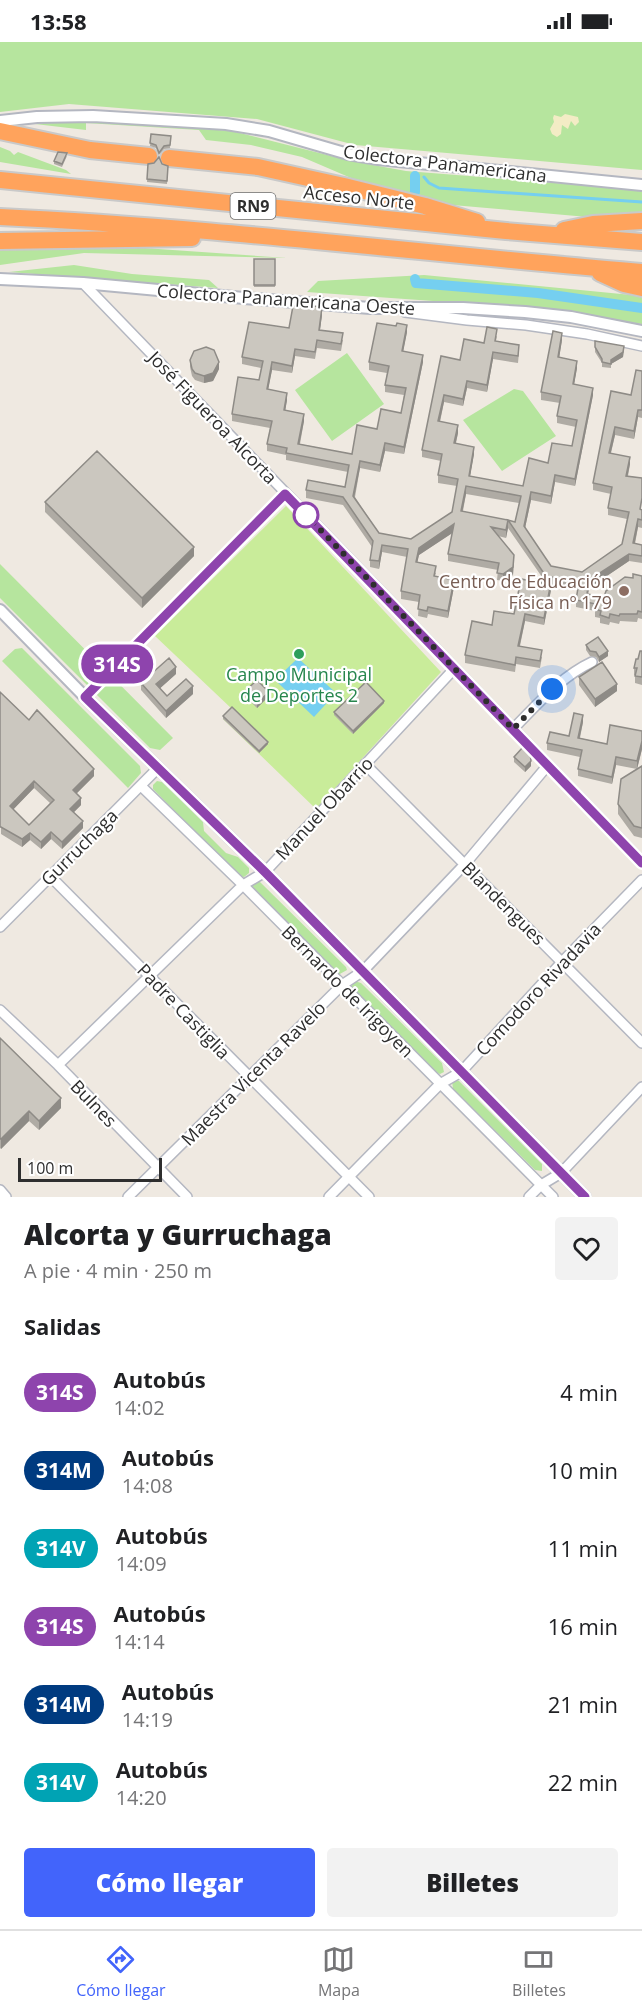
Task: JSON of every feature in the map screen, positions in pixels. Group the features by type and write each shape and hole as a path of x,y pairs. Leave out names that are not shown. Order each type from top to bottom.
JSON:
{"highway":[{"path":"0,131 90,150 149,156"},
{"path":"169,158 258,167 441,210 506,231"},
{"name":"Acceso Norte","path":"0,180 642,243"},
{"name":"RN9","path":"0,217 93,221 240,233 642,272"},
{"path":"539,234 593,224 642,221"},
{"path":"0,241 176,239 240,233"},
{"path":"585,267 624,284 642,288"}],"street":[{"name":"Colectora Panamericana","path":"0,121 37,117 93,116 226,124 269,131 348,154 378,159 642,185"},
{"name":"Colectora Panamericana Oeste","path":"0,279 83,283 382,308 463,308 525,312 572,317 642,331"},
{"name":"José Figueroa Alcorta","path":"83,283 642,862"},
{"path":"382,308 467,320 526,325 642,346"},
{"path":"85,697 285,494"},
{"name":"Bernardo de Irigoyen","path":"0,610 85,697 265,872 585,1197"},
{"path":"513,729 552,689 578,668 591,662"},
{"name":"Manuel Obarrio","path":"58,1065 243,885 265,872 454,669"},
{"name":"Blandengues","path":"365,764 642,1043"},
{"name":"Maestra Vicenta Ravelo","path":"128,1197 342,985 363,971 465,864 548,765"},
{"name":"Gurruchaga","path":"0,927 158,768"},
{"name":"Bernardo de Irigoyen","path":"141,786 243,885 553,1197"},
{"name":"Padre Castiglia","path":"50,876 369,1197"},
{"name":"Comodoro Rivadavia","path":"329,1197 440,1084 460,1072 642,879"},
{"name":"Bulnes","path":"0,1010 58,1065 187,1197"},
{"path":"529,1197 541,1185 561,1173 642,1087"},
{"path":"0,1190 6,1197"}],"green space":[{"path":"0,42 642,42 642,170 355,145 257,119 69,104 0,112"},
{"path":"78,120 232,131 351,161 406,171 642,190 642,215 599,218 441,204 372,187 302,157 251,145 206,140 199,130 86,123 86,130 35,124"},
{"path":"0,147 14,155 18,152 71,174 0,162"},
{"path":"86,244 287,258 84,253 0,265 0,245"},
{"path":"74,265 132,274 209,280 218,288 9,272"},
{"path":"424,275 642,296 642,324 546,309 307,292 318,281"},
{"path":"347,353 384,404 332,441 295,390"},
{"path":"514,389 523,391 556,436 502,471 463,420"},
{"name":"Campo Municipal de Deportes 2","path":"286,506 441,672 316,809 223,719 232,709 155,636"},
{"path":"0,564 173,738 160,750 150,748 0,598"},
{"path":"22,648 140,766 141,773 128,788 2,661 15,649"},
{"path":"157,781 162,782 203,822 204,831 226,853 238,857 249,868 249,873 244,877 238,876 153,789"},
{"path":"260,882 347,970 338,975 254,889 252,886"},
{"path":"355,981 361,983 442,1063 444,1072 440,1074 435,1072 352,991"},
{"path":"452,1081 459,1081 542,1164 542,1171 535,1170 453,1089"}],"sand":[{"path":"565,114 578,117 579,122 575,126 571,121 568,129 562,125 561,134 557,137 550,129 554,122 554,115 561,117"}],"water":[{"path":"298,658 336,693 314,717 275,680"}],"building":[{"path":"151,134 171,136 170,145 164,146 159,153 156,145 150,143"},
{"path":"58,152 67,153 62,164 54,161"},
{"path":"159,157 162,164 168,166 167,181 147,179 148,164 154,163"},
{"path":"254,259 275,259 275,285 254,285"},
{"path":"293,306 312,309 313,306 322,307 319,330 343,333 341,344 317,340 315,352 295,349 292,366 272,362 267,389 287,393 284,410 304,414 298,444 352,454 357,425 377,429 381,409 401,413 406,388 385,385 389,366 369,362 377,323 407,325 402,351 423,355 404,447 385,443 380,465 360,461 353,496 379,533 411,539 452,512 458,479 438,475 442,454 422,450 441,356 460,360 464,339 484,343 487,327 497,329 495,341 519,345 518,356 493,352 487,385 467,381 463,399 444,395 438,421 458,425 454,443 474,447 469,476 523,486 529,458 548,463 552,443 572,446 577,420 557,416 561,396 541,392 553,331 562,333 558,357 577,361 573,384 593,388 575,479 555,475 551,496 531,492 524,526 551,566 582,572 622,544 629,512 608,508 612,487 593,483 611,391 631,395 636,370 642,371 642,410 638,410 634,431 615,427 609,453 630,457 626,476 642,478 640,509 642,520 638,519 633,543 642,545 642,556 629,554 589,580 587,594 604,597 606,591 625,577 633,578 633,574 642,576 642,612 619,616 610,614 609,618 600,615 601,611 595,609 596,604 576,600 579,582 552,577 544,618 525,614 518,646 542,650 540,661 516,657 515,665 465,655 472,621 492,625 494,611 514,614 521,579 541,583 543,572 508,520 506,530 491,527 514,555 513,567 503,574 497,573 499,563 448,554 454,524 419,548 416,562 436,566 434,576 454,580 448,611 428,607 427,611 418,609 420,595 401,591 408,549 382,545 379,561 370,560 373,541 343,497 306,490 308,480 345,487 349,465 286,453 287,448 267,444 272,421 232,414 238,377 259,380 263,361 242,357 249,322 289,328","holes":["466,486 521,496 515,522 461,511"]},
{"path":"595,341 624,346 623,352 611,360 611,364 602,362 595,347"},
{"path":"206,347 214,350 219,362 213,373 204,376 195,373 190,360 194,351"},
{"path":"97,451 194,547 142,598 45,502"},
{"path":"598,637 608,651 599,657 586,645"},
{"path":"640,651 642,651 642,677 635,676 637,668 634,668"},
{"path":"169,658 176,667 156,684 167,696 186,679 193,686 166,711 141,683"},
{"path":"602,662 617,684 595,699 579,677"},
{"name":"Campo Municipal de Deportes 2","path":"257,680 269,692 257,703 245,691"},
{"path":"366,682 384,701 353,731 334,712"},
{"path":"0,692 29,720 37,710 94,769 73,790 81,798 70,809 83,821 62,842 51,832 41,842 30,833 22,839 0,827","holes":["34,781 54,800 29,825 10,806"]},
{"path":"232,707 268,742 259,751 223,716"},
{"path":"574,713 583,715 578,738 607,744 610,725 642,731 637,761 616,757 612,777 578,769 582,750 547,743 550,732 569,736"},
{"path":"523,747 530,753 531,761 525,767 514,757"},
{"path":"642,766 642,828 634,826 618,804 621,779"},
{"path":"0,1038 61,1098 39,1121 29,1111 1,1139 0,1139"}],"waterway":[{"path":"415,176 415,192"},
{"path":"424,177 429,183 439,188 642,202"},
{"path":"415,279 416,283 538,293 642,308"}],"bus line":[{"name":"314S","path":"585,1197 265,872 85,697 285,494 642,863"}],"place":[{"name":"Centro de Educación Física nº 179","path":"624,591"},
{"name":"Campo Municipal de Deportes 2","path":"299,654"}],"route":[{"path":"306,515 513,729 552,689"}]}
